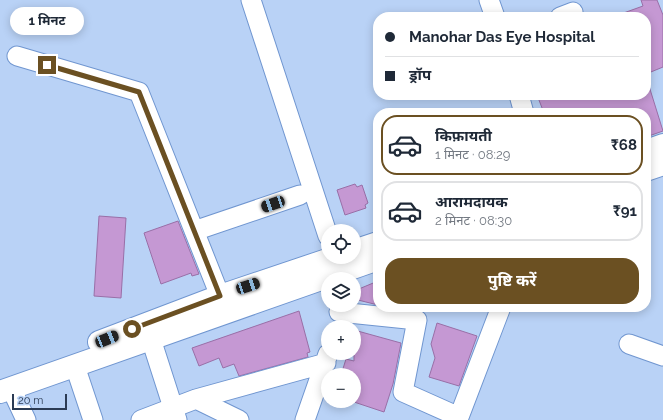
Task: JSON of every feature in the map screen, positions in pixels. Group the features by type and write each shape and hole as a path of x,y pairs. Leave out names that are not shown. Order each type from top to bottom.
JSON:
{"street":[{"path":"251,0 324,224"},
{"path":"489,0 493,12"},
{"path":"16,56 139,92 220,296"},
{"path":"651,148 663,144"},
{"path":"651,168 663,164"},
{"path":"194,231 300,195"},
{"path":"361,252 373,246"},
{"path":"361,260 373,259"},
{"path":"4,386 68,354 220,296 331,264"},
{"path":"4,386 75,366 151,340 335,264"},
{"path":"338,315 417,320 403,392 459,417 498,312"},
{"path":"151,340 175,414"},
{"path":"628,344 663,356"},
{"path":"141,420 175,414 196,399 321,360"},
{"path":"305,420 326,360"},
{"path":"75,366 93,420"},
{"path":"4,386 26,420"},
{"path":"196,399 238,420"}],"building":[{"path":"641,0 657,0 663,15 663,67 651,72 651,12 626,12 643,6"},
{"path":"651,92 663,131 651,135 651,108 542,108 539,100 651,100"},
{"path":"355,184 357,187 362,185 368,203 365,205 366,208 345,215 337,190"},
{"path":"99,216 126,218 121,298 94,296"},
{"path":"178,221 199,274 192,276 191,273 161,284 144,233"},
{"path":"373,283 373,304 361,301 361,288"},
{"path":"299,311 310,352 307,353 308,357 239,376 234,364 223,368 219,358 199,366 192,348"},
{"path":"437,323 477,336 459,386 429,377 435,358 431,344"},
{"path":"361,332 401,343 393,384 384,412 361,404 361,368 343,368 346,360 361,360"}],"route":[{"path":"47,65 139,92 220,296 132,329"}]}
